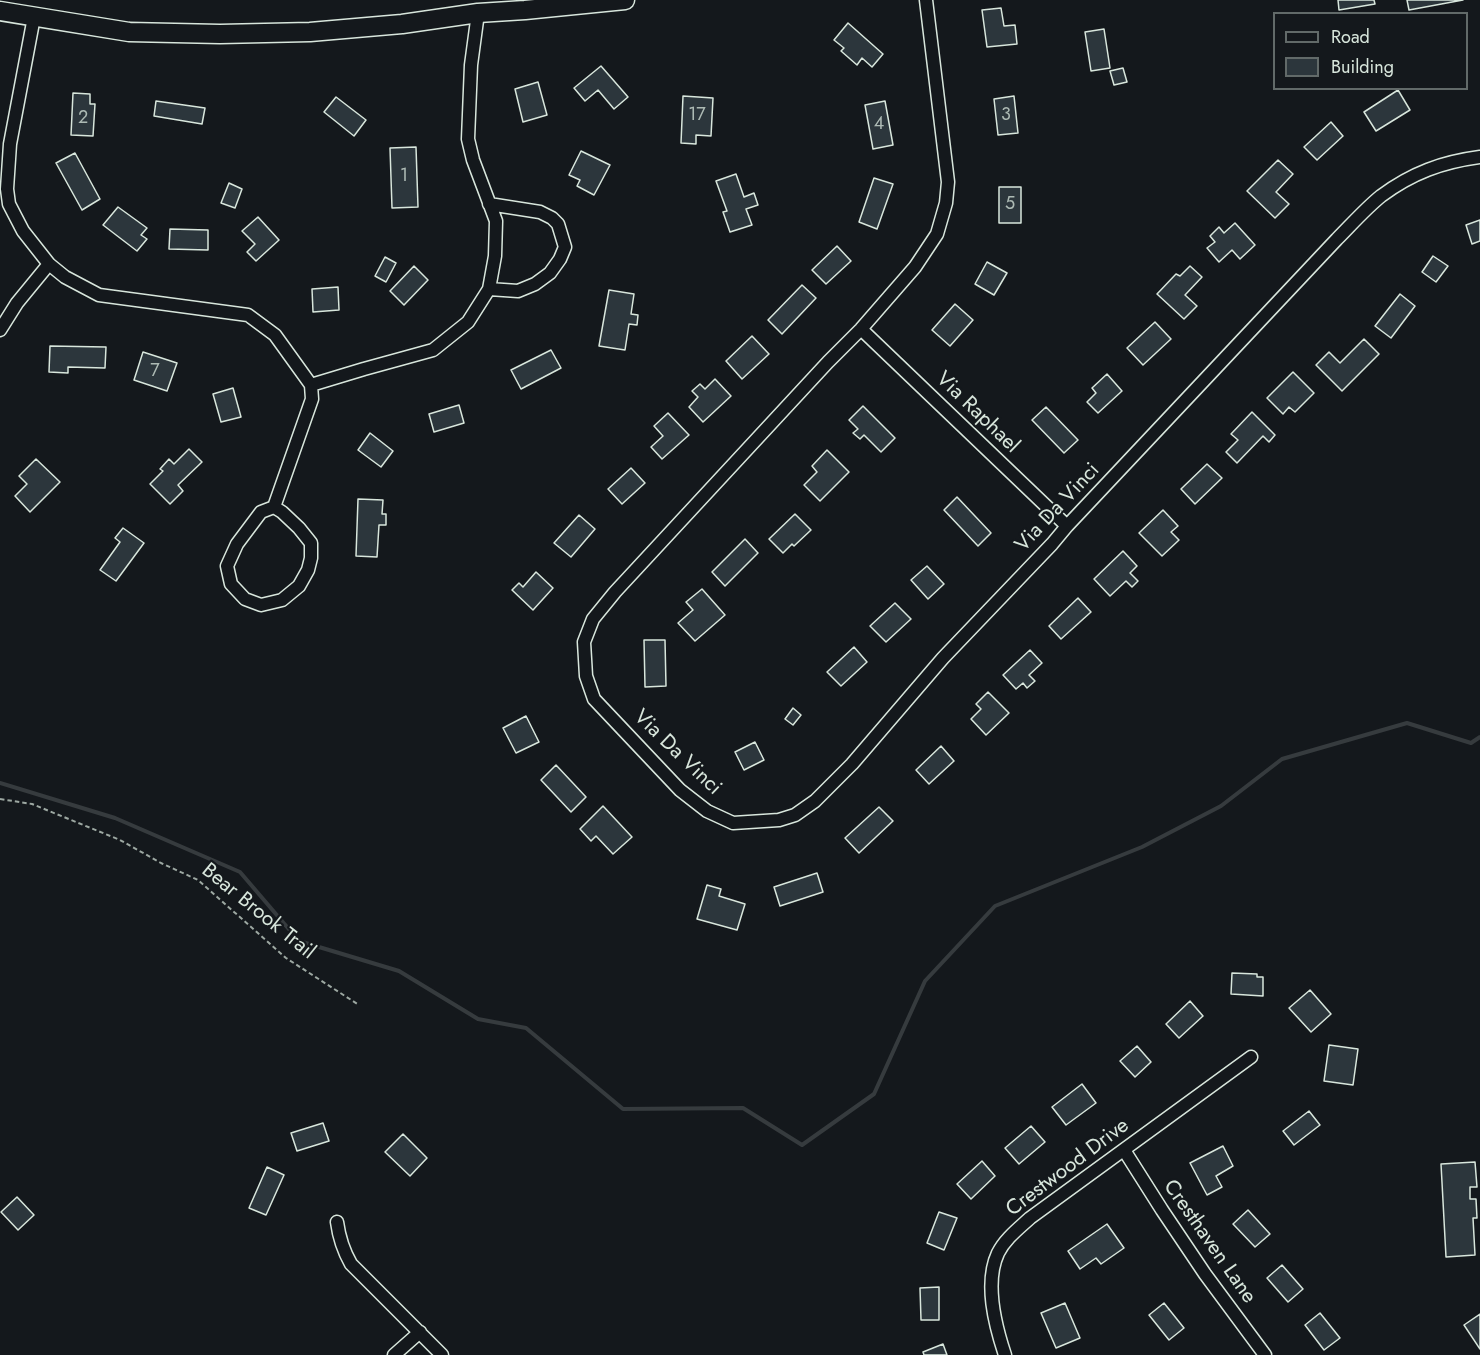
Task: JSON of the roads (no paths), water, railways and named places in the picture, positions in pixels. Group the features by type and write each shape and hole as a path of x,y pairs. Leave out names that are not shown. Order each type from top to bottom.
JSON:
{"street":[{"path":"0,11 129,32 220,34 310,32 402,24 478,13 625,0"},
{"name":"Via Da Vinci","path":"926,0 948,182 946,203 937,234 915,267 861,329 615,592 593,619 584,642 586,676 594,699 680,790 707,812 733,823 779,820 795,815 815,801 852,764 943,658 1337,239 1379,198 1406,179 1454,161 1480,158"},
{"path":"310,385 433,350 468,322 489,289 495,256 496,221 473,160 468,139 471,65 478,13"},
{"path":"34,17 10,144 7,189 9,204 15,217 49,264 65,277 99,295 248,315 274,335 310,385 312,399 274,507 261,512 237,544 227,566 231,584 245,599 261,604 282,600 299,586 308,570 311,558 311,543 282,512 274,507"},
{"path":"489,204 540,212 552,218 558,224 565,247 550,273 535,284 518,291 489,289"},
{"path":"0,330 17,303 49,264"},
{"name":"Via Raphael","path":"861,329 1067,526"},
{"name":"Crestwood Drive","path":"1005,1355 994,1314 993,1268 999,1252 1010,1236 1030,1218 1251,1057"},
{"name":"Cresthaven Lane","path":"1125,1150 1205,1274 1265,1355"},
{"path":"337,1222 340,1239 351,1264 442,1355"},
{"path":"394,1355 420,1332"}],"waterway":[{"path":"0,783 115,818 240,872 299,941 399,971 478,1019 526,1028 623,1109 743,1108 802,1145 874,1094 925,981 995,906 1142,847 1221,806 1282,759 1407,723 1471,743 1480,737"}]}
